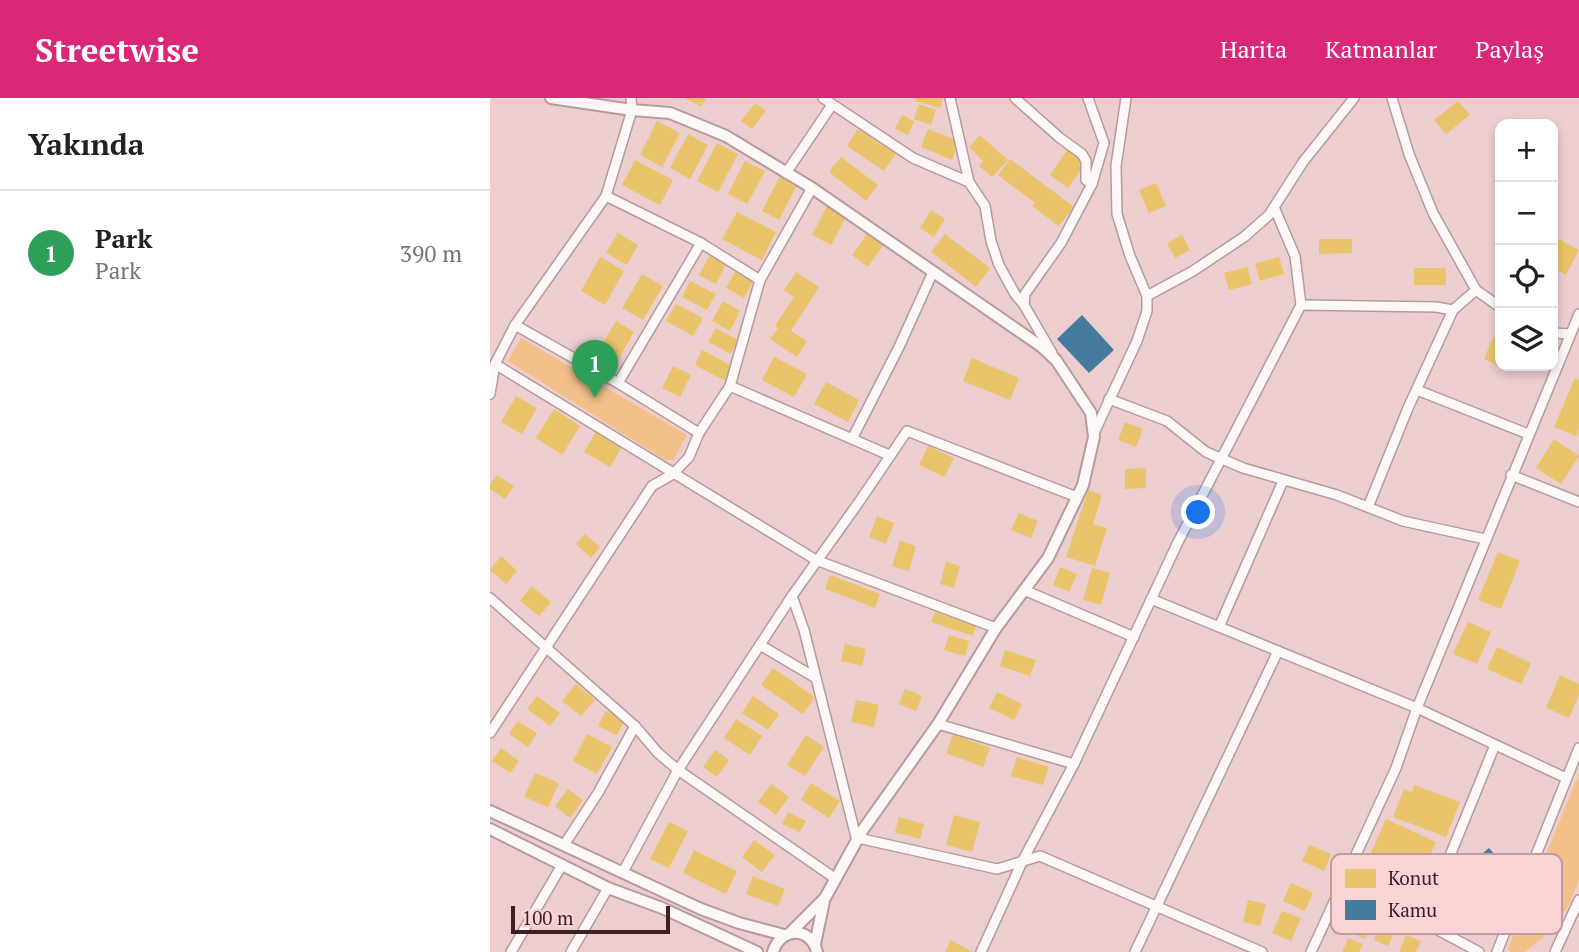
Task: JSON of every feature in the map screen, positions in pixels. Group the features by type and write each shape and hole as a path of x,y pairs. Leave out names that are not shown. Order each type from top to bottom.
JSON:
{"street":[{"path":"551,98 632,104 670,113 726,136 812,188 1042,347 1056,360"},
{"path":"823,98 913,158 969,182"},
{"path":"950,98 969,182 985,206 991,241 999,265 1091,413 1094,433"},
{"path":"1016,98 1082,154 1086,161 1086,180 1092,184"},
{"path":"1024,306 1025,294 1061,243 1092,184 1104,144 1088,98"},
{"path":"773,952 775,945 825,898 858,840 938,724 996,628 1048,558 1083,485 1094,433 1137,341 1147,311 1147,296 1130,256 1117,214 1116,166 1126,98"},
{"path":"1147,296 1193,271 1269,215 1303,162 1354,98"},
{"path":"1392,98 1409,154 1433,213 1476,289 1495,303"},
{"path":"490,394 495,364 515,325 606,195 632,104"},
{"path":"786,173 832,105"},
{"path":"490,733 652,486 673,474 689,457 699,433 730,386 760,280 812,188"},
{"path":"606,195 701,243 760,280"},
{"path":"981,952 1023,860 1074,764 1178,542 1301,305 1295,256 1274,207"},
{"path":"618,383 701,243"},
{"path":"852,439 899,347 933,272"},
{"path":"1368,507 1453,310 1476,289"},
{"path":"1301,305 1436,307 1453,310"},
{"path":"1358,854 1396,768 1417,708 1485,539 1579,314"},
{"path":"515,325 618,383 699,433"},
{"path":"1558,333 1569,334"},
{"path":"495,364 816,560 996,628"},
{"path":"730,386 889,455"},
{"path":"1417,390 1528,434"},
{"path":"1109,399 1167,421 1206,452 1222,459 1283,481 1337,495 1403,521 1485,539"},
{"path":"623,872 678,770 816,560 907,431 1077,497"},
{"path":"1511,475 1579,502"},
{"path":"1219,627 1283,481"},
{"path":"1024,590 1133,637"},
{"path":"792,596 804,630 858,840"},
{"path":"490,598 635,726 658,753 678,770 836,879"},
{"path":"1151,599 1417,708 1566,778"},
{"path":"760,645 816,678"},
{"path":"1135,952 1278,651"},
{"path":"938,724 1074,764"},
{"path":"564,845 598,793 635,726"},
{"path":"1451,854 1495,745"},
{"path":"1536,854 1579,748"},
{"path":"490,811 701,909 739,923 788,934 805,934 817,950"},
{"path":"490,829 608,888 662,908 757,952"},
{"path":"858,840 997,869 1040,856 1262,952"},
{"path":"511,952 562,865"},
{"path":"571,952 608,888"},
{"path":"817,950 825,898"},
{"path":"1555,952 1576,916 1579,900"},
{"path":"1311,952 1331,911"},
{"path":"1445,934 1479,952"},
{"path":"1497,952 1504,934"}],"shaded area":[{"path":"521,338 687,435 673,460 665,460 508,361"},
{"path":"1579,773 1579,880 1562,915 1562,854 1546,854"},
{"path":"1514,934 1547,934 1525,952 1510,952 1508,948"}],"building: Konut":[{"path":"685,98 706,98 701,107"},
{"path":"916,98 943,98 940,108 915,101"},
{"path":"1458,101 1470,115 1446,134 1434,120"},
{"path":"755,103 766,111 752,129 741,121"},
{"path":"919,104 936,110 931,125 914,119"},
{"path":"902,115 914,121 908,135 895,129"},
{"path":"657,121 680,133 662,167 640,155"},
{"path":"858,129 896,154 884,171 847,146"},
{"path":"928,129 959,141 952,160 921,147"},
{"path":"688,134 708,145 690,179 670,168"},
{"path":"980,135 1008,160 992,177 979,166 983,161 969,147"},
{"path":"717,143 738,154 718,192 697,181"},
{"path":"1067,150 1086,163 1068,188 1050,175"},
{"path":"841,157 878,185 866,201 829,172"},
{"path":"1010,159 1074,207 1059,226 1032,206 1035,203 998,175"},
{"path":"635,160 673,180 660,205 622,185"},
{"path":"745,161 765,171 747,204 728,194"},
{"path":"780,176 797,185 779,220 762,211"},
{"path":"1156,183 1166,206 1149,213 1139,190"},
{"path":"827,206 846,217 831,245 812,235"},
{"path":"931,210 945,219 934,237 920,228"},
{"path":"737,212 776,232 762,260 722,239"},
{"path":"618,233 638,245 627,265 606,253"},
{"path":"867,234 883,245 868,267 852,255"},
{"path":"945,234 990,268 976,287 931,252"},
{"path":"1182,235 1190,250 1175,258 1167,243"},
{"path":"1319,239 1352,239 1352,253 1319,254"},
{"path":"1558,239 1579,250 1566,275 1558,271"},
{"path":"710,255 726,264 716,284 699,275"},
{"path":"600,257 624,271 605,305 581,291"},
{"path":"1279,257 1284,274 1260,281 1255,264"},
{"path":"1247,267 1252,284 1229,290 1224,273"},
{"path":"1414,268 1446,268 1446,285 1414,285"},
{"path":"736,270 754,280 744,298 726,288"},
{"path":"796,272 819,287 791,331 807,341 797,357 770,339 778,328 775,326 794,297 784,290"},
{"path":"642,274 663,286 643,320 622,308"},
{"path":"690,281 716,294 707,310 682,297"},
{"path":"723,301 740,311 730,331 712,321"},
{"path":"676,304 703,318 693,336 666,321"},
{"path":"616,321 634,332 617,362 598,351"},
{"path":"716,328 738,340 731,354 708,342"},
{"path":"1493,337 1495,338 1495,364 1484,359"},
{"path":"702,350 732,366 725,381 695,365"},
{"path":"774,357 807,374 794,397 762,380"},
{"path":"972,358 1019,378 1010,400 963,381"},
{"path":"673,366 691,375 680,397 662,388"},
{"path":"1575,378 1579,380 1579,428 1576,436 1554,427"},
{"path":"826,382 859,400 848,422 814,404"},
{"path":"516,396 537,408 522,434 501,422"},
{"path":"554,409 580,426 562,455 536,438"},
{"path":"1125,422 1143,429 1136,447 1118,440"},
{"path":"597,430 623,445 610,467 584,452"},
{"path":"1554,439 1579,456 1561,484 1536,468"},
{"path":"928,446 954,458 944,477 919,465"},
{"path":"1146,468 1146,488 1125,489 1125,469"},
{"path":"497,475 514,486 505,499 490,489"},
{"path":"1088,490 1102,495 1093,524 1107,528 1095,566 1066,557"},
{"path":"1019,513 1038,521 1031,538 1011,530"},
{"path":"877,516 894,523 886,544 869,537"},
{"path":"585,534 600,547 591,558 576,544"},
{"path":"900,541 916,546 909,571 892,566"},
{"path":"1498,552 1520,561 1501,609 1478,600"},
{"path":"501,556 517,571 506,584 490,570"},
{"path":"946,562 960,566 954,588 940,584"},
{"path":"1060,567 1077,574 1069,592 1053,585"},
{"path":"1092,568 1110,573 1101,605 1083,600"},
{"path":"830,575 880,594 875,608 825,589"},
{"path":"531,586 551,602 539,616 520,601"},
{"path":"935,612 976,626 973,636 931,622"},
{"path":"1468,622 1491,632 1477,664 1453,654"},
{"path":"949,635 969,641 965,656 944,650"},
{"path":"845,644 866,649 862,666 841,661"},
{"path":"1497,647 1531,663 1521,684 1487,669"},
{"path":"1005,650 1036,660 1030,676 1000,666"},
{"path":"773,668 815,697 803,714 761,685"},
{"path":"1560,675 1579,684 1579,695 1569,718 1546,708"},
{"path":"576,684 595,700 581,716 562,701"},
{"path":"905,689 922,696 916,711 899,704"},
{"path":"997,692 1022,704 1014,720 989,708"},
{"path":"537,696 560,713 550,726 527,709"},
{"path":"753,696 779,714 768,730 742,713"},
{"path":"856,700 879,705 874,727 851,722"},
{"path":"606,711 625,720 617,735 598,726"},
{"path":"736,719 762,736 750,755 724,738"},
{"path":"518,721 537,733 528,747 509,734"},
{"path":"587,734 612,747 597,774 573,761"},
{"path":"953,734 990,748 983,767 946,753"},
{"path":"806,735 824,747 805,776 787,765"},
{"path":"501,748 519,761 510,773 492,761"},
{"path":"715,750 729,760 717,777 703,767"},
{"path":"1017,757 1049,767 1043,785 1011,776"},
{"path":"535,773 559,783 548,807 524,797"},
{"path":"811,783 840,801 829,818 801,800"},
{"path":"771,784 789,797 776,815 758,802"},
{"path":"1414,785 1460,802 1446,837 1393,817 1404,789 1412,792"},
{"path":"568,789 583,800 570,818 555,806"},
{"path":"788,812 806,821 800,832 782,824"},
{"path":"954,815 980,822 972,852 946,845"},
{"path":"899,817 924,824 920,839 895,832"},
{"path":"1386,819 1436,842 1430,854 1370,854"},
{"path":"669,822 688,831 669,868 650,859"},
{"path":"754,840 775,855 762,872 742,857"},
{"path":"1309,845 1331,854 1324,871 1302,861"},
{"path":"694,850 737,871 726,894 683,873"},
{"path":"753,876 785,889 778,906 746,894"},
{"path":"1291,883 1313,893 1305,911 1283,901"},
{"path":"1248,900 1266,904 1260,926 1243,922"},
{"path":"1282,911 1301,918 1291,941 1272,933"},
{"path":"1354,934 1367,934 1365,939"},
{"path":"1377,934 1393,934 1388,946 1374,940"},
{"path":"1406,935 1421,941 1416,952 1399,952"},
{"path":"1348,938 1363,944 1359,952 1342,952"},
{"path":"951,940 972,952 945,952"}],"building: Kamu":[{"path":"1082,315 1114,350 1089,373 1057,339"},
{"path":"1489,848 1494,854 1482,854"}],"place":[{"name":"Park","path":"595,398"}]}
